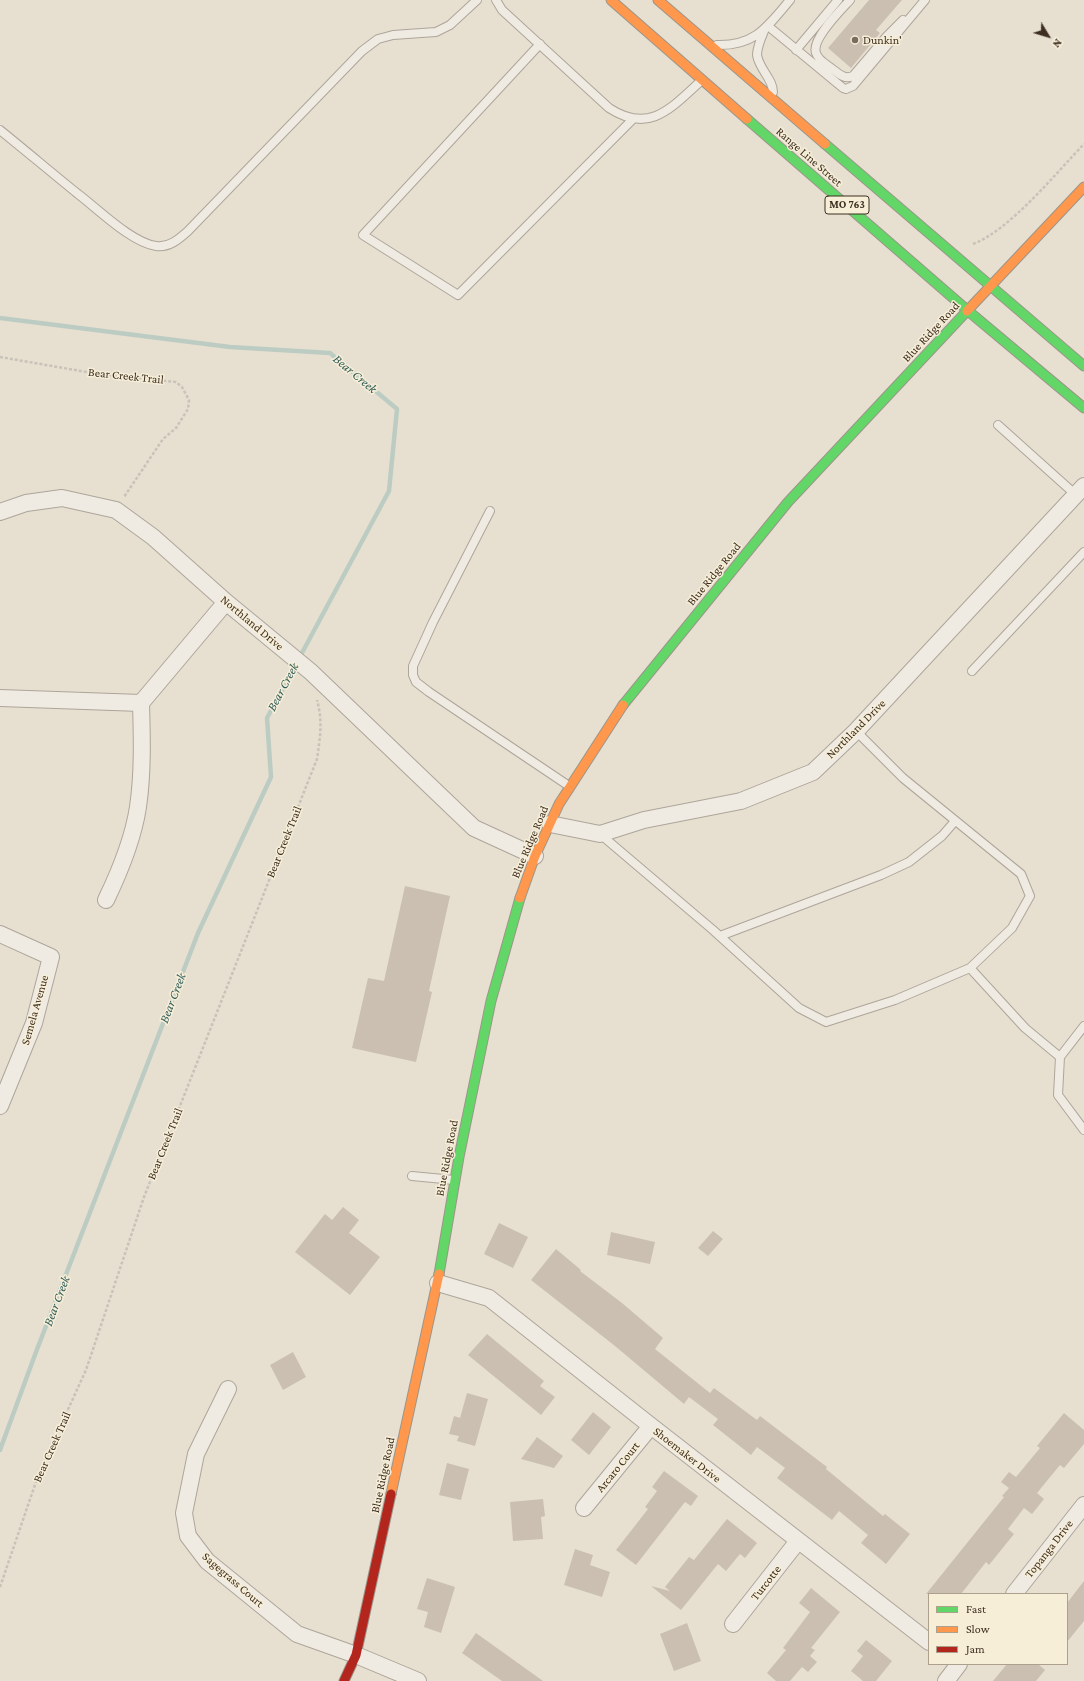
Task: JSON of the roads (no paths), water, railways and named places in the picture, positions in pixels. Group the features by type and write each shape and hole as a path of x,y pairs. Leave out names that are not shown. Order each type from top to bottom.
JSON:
{"street":[{"name":"Range Line Street","path":"611,0 967,310 1084,408"},
{"name":"Range Line Street","path":"658,0 1084,366"},
{"path":"715,62 742,72"},
{"name":"Blue Ridge Road","path":"344,1681 356,1656 438,1283 455,1180 491,1001 518,901 535,856 550,824 570,786 626,700 777,514 967,310 1084,188"},
{"name":"Northland Drive","path":"550,824 600,834 644,820 741,801 813,772 856,731 1080,490"},
{"name":"Northland Drive","path":"0,512 26,503 62,498 116,510 153,537 226,602 311,672 474,828 535,856"},
{"path":"106,900 118,877 128,849 138,807 142,746 142,703 226,602"},
{"path":"0,698 142,703"},
{"name":"Semela Avenue","path":"0,934 51,957 34,1024 0,1106"},
{"name":"Shoemaker Drive","path":"438,1283 489,1298 928,1641"},
{"name":"Sagegrass Court","path":"228,1389 196,1454 184,1513 188,1536 207,1561 297,1634 418,1681"},
{"name":"Arcaro Court","path":"584,1508 651,1426"},
{"name":"Topanga Drive","path":"1015,1593 1084,1505"},
{"name":"Turcotte","path":"733,1624 798,1541"},
{"path":"946,1681 957,1665"}],"lane":[{"path":"0,130 118,226 141,241 155,246 163,246 176,241 188,231 362,51 378,39 393,35 436,32 450,25 477,0"},
{"path":"496,0 502,10 610,108 622,116 652,118 671,108 702,80"},
{"path":"712,47 716,45 738,44 756,36 766,28 790,0"},
{"path":"796,50 838,0"},
{"path":"850,0 817,40 815,52 819,59 846,77 853,76 897,25 904,19 907,21"},
{"path":"766,28 846,89 853,86 925,0"},
{"path":"766,28 757,54 759,63 771,83 773,91 771,97"},
{"path":"540,44 363,235 458,295 634,118"},
{"path":"998,425 1080,490"},
{"path":"490,511 433,622 413,666 413,675 416,682 429,692 570,786"},
{"path":"972,671 1084,552"},
{"path":"600,834 720,936 799,1008 826,1022 895,1000 970,968 1012,928 1030,896 1021,874 903,778 856,731"},
{"path":"720,936 881,875 909,862 942,836 955,821"},
{"path":"970,968 1025,1028 1060,1057"},
{"path":"1084,1026 1060,1057 1058,1095 1084,1130"},
{"path":"412,1176 455,1180"}],"waterway":[{"name":"Bear Creek","path":"0,318 230,347 330,353 397,409 389,491 267,718 271,777 198,933 36,1352 0,1450"}],"place":[{"name":"Dunkin'","path":"855,40"}]}
